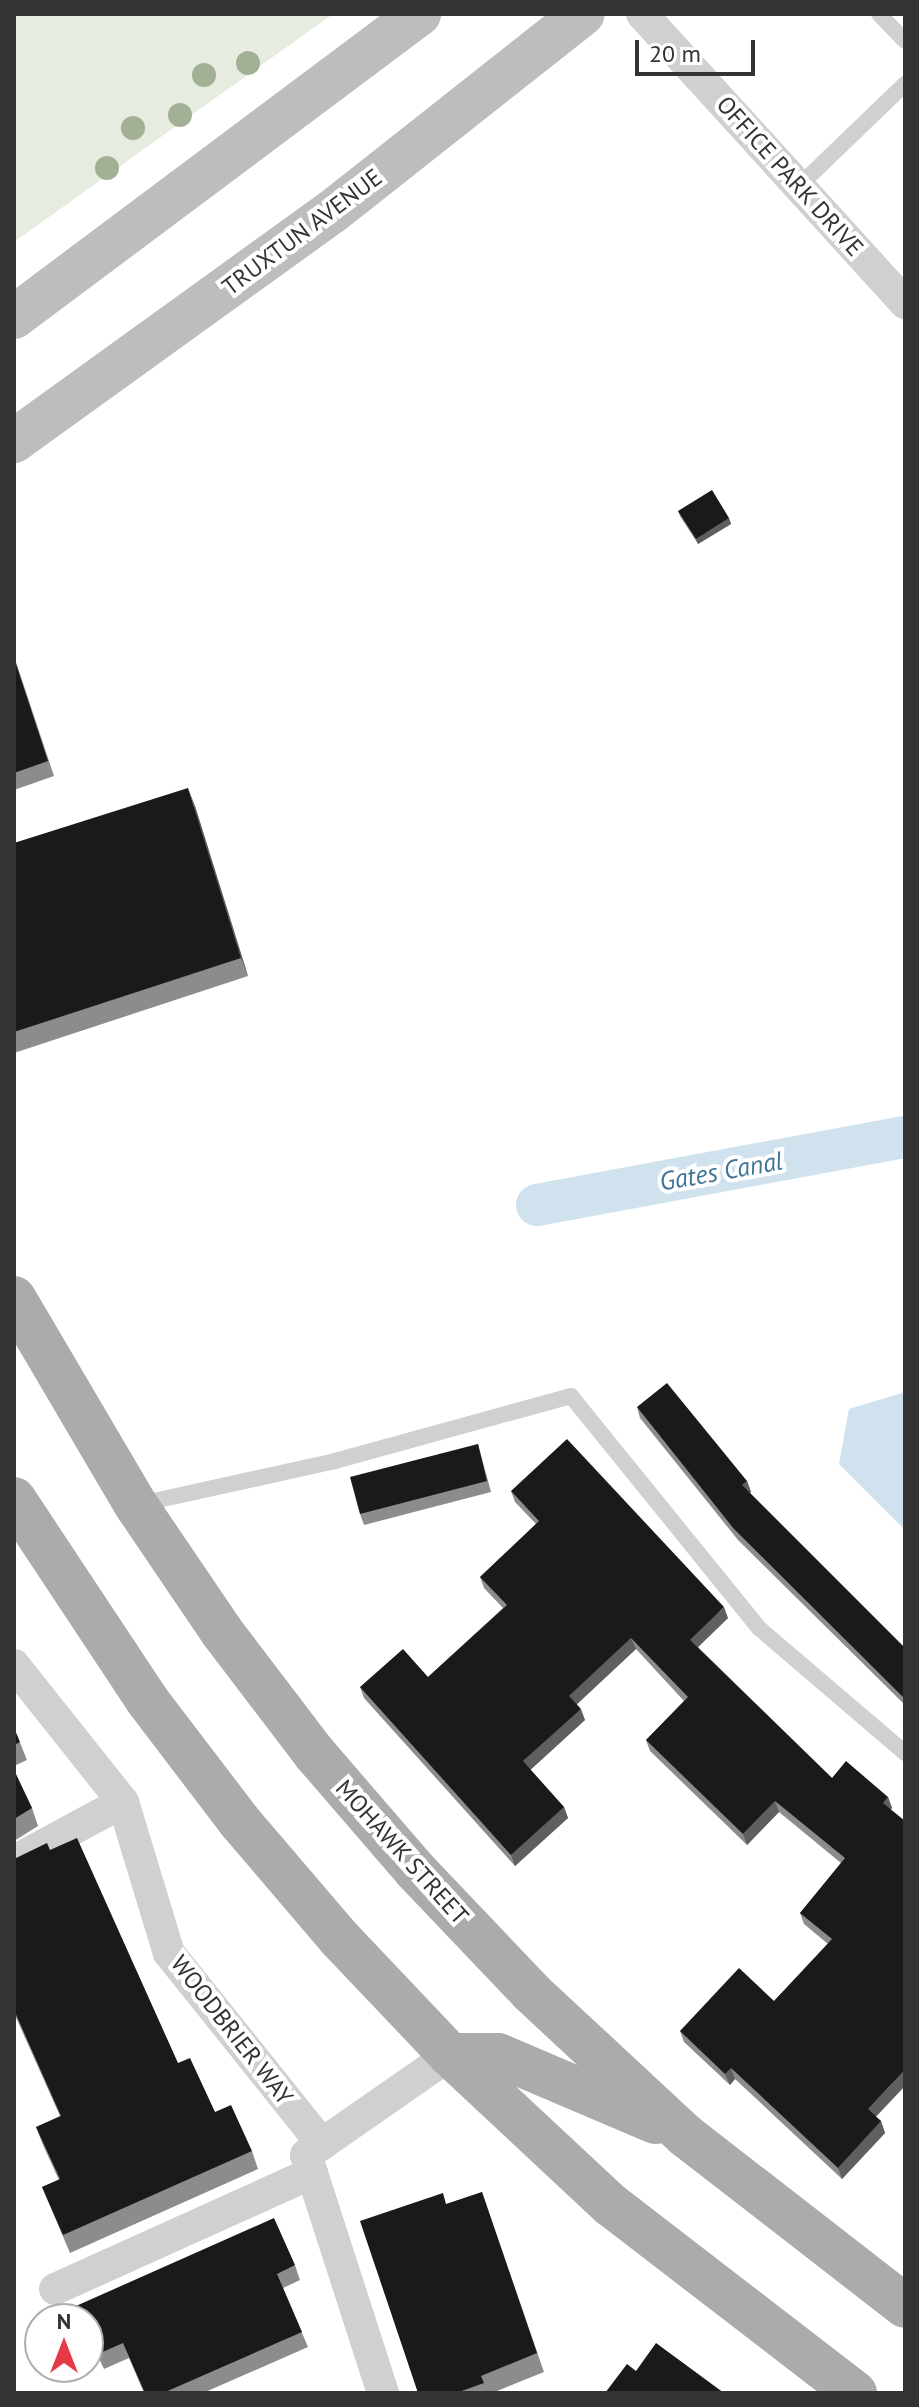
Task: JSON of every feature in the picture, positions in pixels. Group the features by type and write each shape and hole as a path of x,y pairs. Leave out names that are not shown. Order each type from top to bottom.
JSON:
{"main road":[{"path":"14,317 419,14"},
{"name":"TRUXTUN AVENUE","path":"14,441 333,211 582,14"},
{"name":"MOHAWK STREET","path":"14,1298 33,1366 136,1505 222,1632 315,1754 415,1870 531,1992 686,2136 905,2306"},
{"path":"14,1499 147,1700 240,1822 340,1939 450,2055 611,2205 855,2393"},
{"path":"450,2055 498,2055 686,2136"}],"street":[{"name":"OFFICE PARK DRIVE","path":"642,14 905,303"},
{"name":"WOODBRIER WAY","path":"14,1665 123,1802 169,1953 317,2158"},
{"path":"14,1861 123,1802"},
{"path":"55,2289 317,2158 450,2055"},
{"path":"317,2158 383,2393"}],"lane":[{"path":"879,14 905,41"},
{"path":"799,186 905,84"},
{"path":"136,1505 335,1461 571,1396 760,1629 905,1753"}],"shaded area":[{"path":"14,14 333,14 14,242"}],"water":[{"path":"905,1392 905,1530 839,1464 849,1409"}],"building":[{"path":"712,490 729,518 696,539 678,511"},
{"path":"14,658 48,761 14,773"},
{"path":"188,788 241,958 14,1032 14,843"},
{"path":"667,1383 747,1481 742,1485 905,1648 905,1699 734,1529 637,1407"},
{"path":"567,1439 724,1607 690,1640 832,1778 846,1761 888,1797 883,1803 905,1821 905,2070 868,2109 881,2121 838,2168 731,2068 725,2074 680,2031 739,1968 774,2001 832,1939 800,1913 845,1858 775,1801 743,1834 646,1740 688,1697 631,1638 569,1696 581,1709 523,1761 564,1807 511,1855 360,1687 403,1649 428,1677 507,1605 480,1577 539,1521 511,1491"},
{"path":"478,1444 487,1481 360,1514 350,1477"},
{"path":"14,1728 20,1742 14,1745"},
{"path":"14,1770 32,1808 14,1819"},
{"path":"77,1838 178,2063 190,2058 215,2112 231,2105 252,2151 63,2235 42,2187 60,2179 36,2127 61,2116 14,2010 14,1859 47,1843 50,1850"},
{"path":"482,2192 537,2353 481,2376 484,2383 456,2393 418,2393 360,2221 443,2193 446,2204"},
{"path":"274,2218 295,2265 277,2274 302,2332 163,2393 145,2393 123,2343 104,2351 104,2303 83,2303"},
{"path":"656,2343 724,2393 605,2393 627,2364 636,2371"}],"waterway":[{"name":"Gates Canal","path":"537,1205 905,1137"}]}
